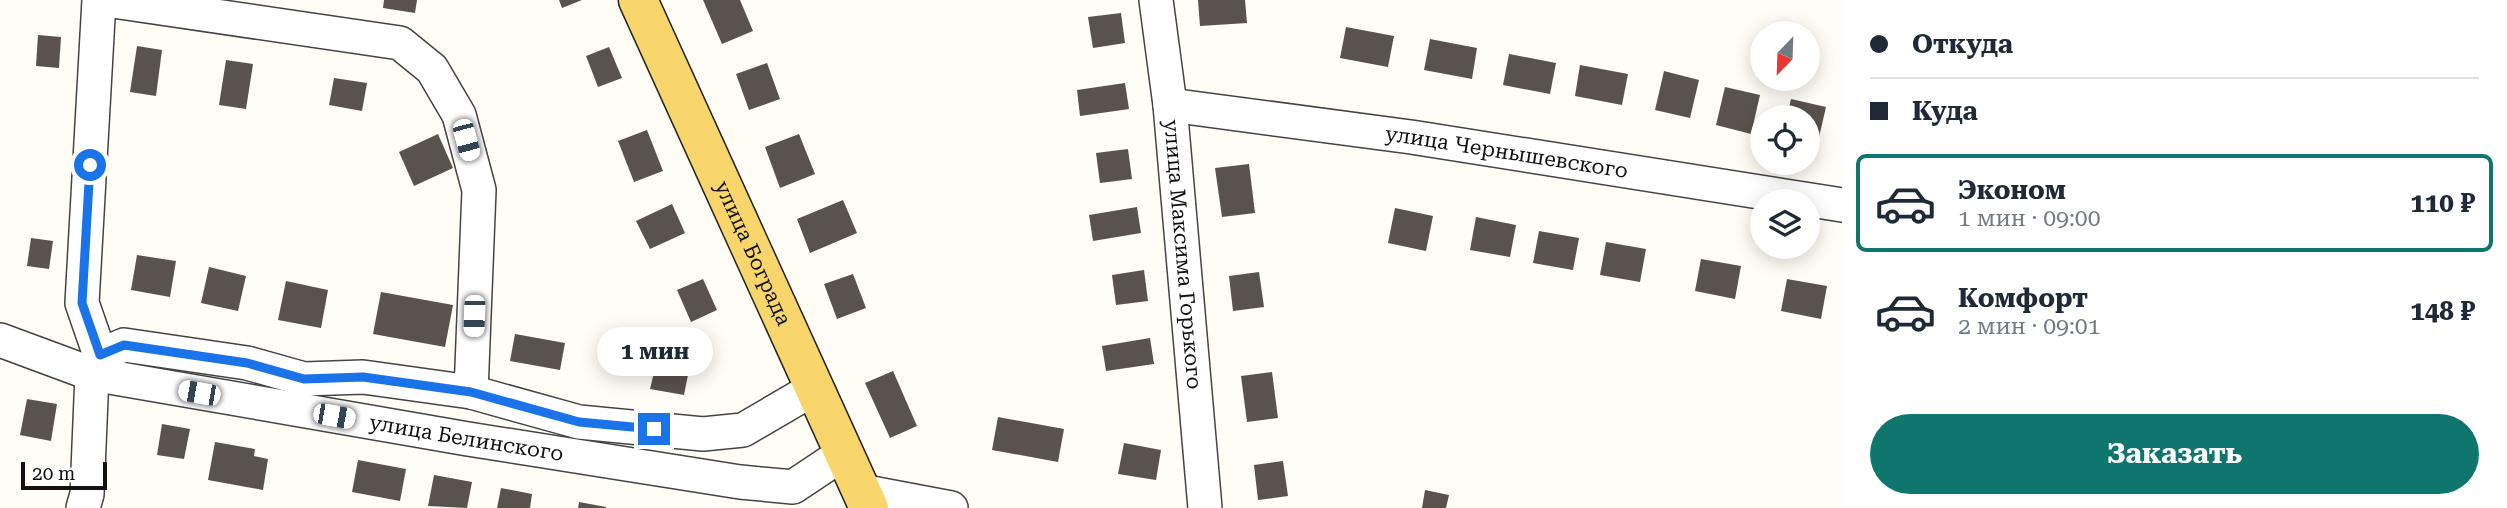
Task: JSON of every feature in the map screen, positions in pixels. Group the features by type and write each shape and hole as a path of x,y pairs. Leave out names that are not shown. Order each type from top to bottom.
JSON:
{"main road":[{"name":"улица Бограда","path":"638,0 865,500"}],"street":[{"path":"83,508 87,494 96,365 82,303 99,0"},
{"path":"106,0 400,43 432,69 460,115 480,190 471,392"},
{"name":"улица Максима Горького","path":"1156,0 1170,105 1205,508"},
{"name":"улица Чернышевского","path":"1170,105 1410,137 1842,205"},
{"name":"улица Белинского","path":"0,340 96,365 468,439 740,482 793,487 844,453"},
{"path":"96,365 124,345 247,363 304,379 363,377 471,392 579,422 703,434 743,430 815,388"},
{"path":"865,500 951,508"}],"building":[{"path":"384,0 417,0 415,13 383,8"},
{"path":"559,0 582,0 562,8"},
{"path":"703,0 740,0 753,31 722,44"},
{"path":"1198,0 1245,0 1247,23 1200,26"},
{"path":"1121,13 1125,43 1093,48 1088,17"},
{"path":"1346,27 1394,36 1388,67 1340,58"},
{"path":"38,35 61,37 59,68 36,66"},
{"path":"1430,39 1477,48 1472,79 1424,70"},
{"path":"137,46 162,50 156,96 130,92"},
{"path":"609,47 622,78 598,87 586,56"},
{"path":"1509,54 1556,63 1550,94 1503,85"},
{"path":"226,60 253,64 246,109 219,105"},
{"path":"767,63 780,99 749,110 736,74"},
{"path":"1580,65 1628,74 1622,105 1575,96"},
{"path":"1664,71 1699,80 1690,118 1655,110"},
{"path":"334,78 367,83 362,111 329,105"},
{"path":"1125,83 1129,109 1080,116 1077,90"},
{"path":"1725,87 1760,95 1758,105 1750,105 1750,134 1716,125"},
{"path":"1791,99 1817,105 1790,105"},
{"path":"1820,106 1826,107 1820,133"},
{"path":"647,130 663,171 634,182 618,141"},
{"path":"438,134 453,168 414,186 399,152"},
{"path":"799,134 815,174 780,188 765,147"},
{"path":"1128,149 1132,179 1100,183 1096,153"},
{"path":"1249,164 1255,213 1222,217 1215,168"},
{"path":"843,200 857,233 810,253 797,219"},
{"path":"672,204 685,233 650,249 636,221"},
{"path":"1137,207 1141,233 1093,241 1089,215"},
{"path":"1395,208 1433,216 1426,251 1388,243"},
{"path":"1476,217 1516,225 1510,257 1470,250"},
{"path":"1539,231 1579,238 1573,270 1533,263"},
{"path":"31,238 53,241 49,269 27,266"},
{"path":"1606,242 1646,249 1640,282 1600,275"},
{"path":"137,255 176,261 170,297 131,290"},
{"path":"1701,259 1741,266 1735,299 1695,291"},
{"path":"209,267 246,276 238,311 201,303"},
{"path":"1144,270 1148,301 1116,305 1112,275"},
{"path":"1259,272 1264,307 1233,311 1229,276"},
{"path":"853,274 866,308 837,319 824,284"},
{"path":"703,279 717,310 691,322 677,290"},
{"path":"1787,279 1827,286 1821,319 1781,311"},
{"path":"286,281 328,290 321,328 278,320"},
{"path":"381,292 453,305 445,347 373,334"},
{"path":"515,334 565,343 560,370 510,361"},
{"path":"1150,338 1154,364 1106,371 1102,346"},
{"path":"655,368 688,375 684,395 650,389"},
{"path":"893,371 917,426 890,438 865,383"},
{"path":"1272,372 1278,418 1247,422 1241,376"},
{"path":"27,399 57,404 51,441 20,435"},
{"path":"998,417 1064,429 1058,462 992,450"},
{"path":"162,424 190,429 184,459 157,455"},
{"path":"215,442 255,449 254,456 268,459 263,490 208,480"},
{"path":"1124,443 1161,450 1156,480 1118,474"},
{"path":"358,460 406,469 400,501 352,492"},
{"path":"1283,461 1288,496 1258,500 1254,465"},
{"path":"434,475 472,482 467,508 428,506"},
{"path":"501,488 532,494 530,508 497,508"},
{"path":"1425,490 1449,495 1446,508 1422,508"},
{"path":"579,502 606,507 606,508 578,508"}],"route":[{"path":"90,165 82,303 100,355 124,345 247,363 304,379 363,377 471,392 579,422 654,429"}]}
